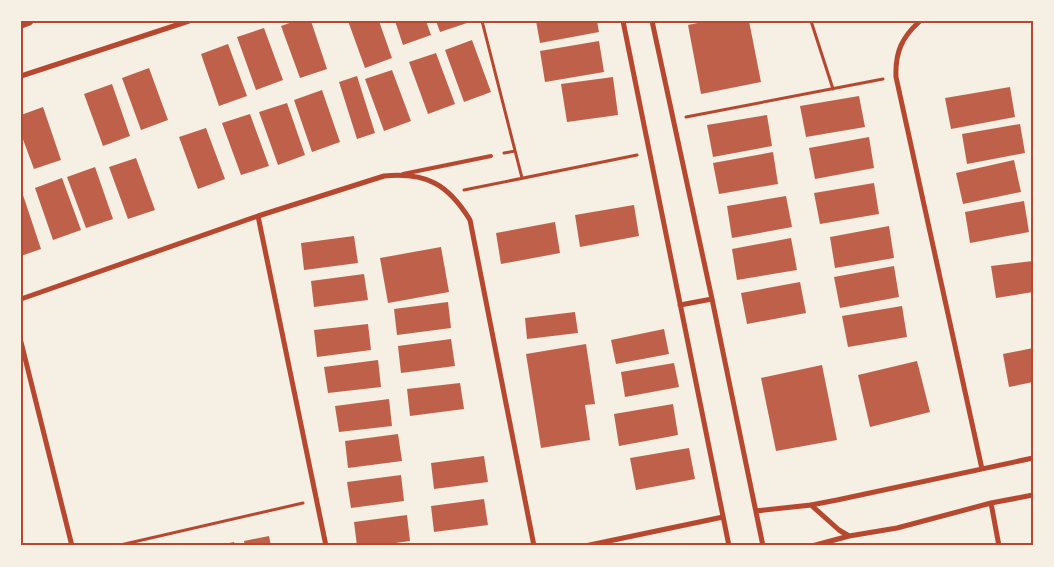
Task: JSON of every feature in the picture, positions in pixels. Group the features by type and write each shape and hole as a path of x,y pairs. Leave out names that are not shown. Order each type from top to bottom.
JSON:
{"street":[{"path":"21,24 29,21"},
{"path":"21,76 188,21"},
{"path":"623,21 730,546"},
{"path":"652,21 763,546"},
{"path":"920,21 910,30 900,46 896,64 896,77 982,469"},
{"path":"21,299 258,216 384,176 401,174 418,177 434,183 449,193 461,205 470,220 534,546"},
{"path":"258,216 326,546"},
{"path":"680,305 712,299"},
{"path":"21,342 72,546"},
{"path":"756,510 811,505 1033,458"},
{"path":"812,546 849,536 896,528 991,503 1033,495"},
{"path":"991,503 999,546"},
{"path":"811,505 839,530 849,536"},
{"path":"584,546 723,517"}],"lane":[{"path":"401,174 491,156"}],"path":[{"path":"482,21 522,178"},
{"path":"811,21 833,89"},
{"path":"672,120 896,77"},
{"path":"449,193 650,153"},
{"path":"116,546 317,500"}],"building":[{"path":"295,21 311,21 327,69 300,78 281,26"},
{"path":"348,21 379,21 392,58 365,68"},
{"path":"395,21 426,21 431,35 403,45"},
{"path":"436,21 467,21 467,23 440,32"},
{"path":"536,21 597,21 599,32 540,43"},
{"path":"707,21 749,21 761,82 701,94 688,25"},
{"path":"264,28 283,80 256,90 237,37"},
{"path":"472,40 491,92 464,102 445,50"},
{"path":"599,41 604,72 545,82 540,51"},
{"path":"228,44 247,96 219,106 201,54"},
{"path":"436,53 455,104 428,114 409,62"},
{"path":"149,68 168,120 141,130 122,78"},
{"path":"392,70 411,121 384,131 365,79"},
{"path":"357,76 375,133 357,139 339,82"},
{"path":"613,77 618,115 567,122 561,84"},
{"path":"112,84 130,136 103,146 84,94"},
{"path":"1010,87 1015,117 951,129 945,98"},
{"path":"322,90 340,142 312,152 294,100"},
{"path":"859,96 865,127 806,137 800,106"},
{"path":"287,103 305,155 278,165 259,112"},
{"path":"43,107 61,160 34,169 21,134 21,115"},
{"path":"250,114 269,166 241,175 222,123"},
{"path":"767,115 772,146 713,157 707,125"},
{"path":"1020,124 1025,153 967,164 962,134"},
{"path":"206,128 225,179 198,189 179,137"},
{"path":"869,137 874,168 815,179 809,148"},
{"path":"773,152 778,184 719,194 713,163"},
{"path":"136,158 155,210 128,219 109,167"},
{"path":"1014,160 1021,192 963,204 956,173"},
{"path":"95,167 113,219 86,228 67,177"},
{"path":"62,178 81,230 53,240 35,188"},
{"path":"874,183 879,214 820,224 814,193"},
{"path":"23,195 41,249 21,256 21,196"},
{"path":"786,196 792,227 732,238 727,206"},
{"path":"1024,201 1029,232 970,243 965,212"},
{"path":"634,205 639,236 580,247 575,215"},
{"path":"555,222 560,253 501,264 496,233"},
{"path":"889,226 894,258 835,268 830,237"},
{"path":"354,236 358,263 304,270 301,243"},
{"path":"791,238 797,270 737,280 732,249"},
{"path":"441,247 449,292 388,303 380,258"},
{"path":"1033,261 1033,292 996,298 991,266"},
{"path":"894,266 899,297 840,308 834,277"},
{"path":"364,274 368,300 314,307 311,281"},
{"path":"800,282 806,313 747,324 741,293"},
{"path":"448,302 451,328 397,335 394,309"},
{"path":"902,306 907,337 848,347 842,316"},
{"path":"575,312 578,333 527,339 525,318"},
{"path":"368,324 371,350 317,357 314,330"},
{"path":"664,329 669,354 616,364 611,340"},
{"path":"451,339 455,366 401,373 398,346"},
{"path":"586,344 595,404 585,405 590,440 541,448 526,354"},
{"path":"1033,348 1033,382 1009,387 1003,354"},
{"path":"378,360 381,387 328,393 324,367"},
{"path":"917,361 930,412 870,427 858,375"},
{"path":"674,363 679,387 625,397 621,372"},
{"path":"822,365 837,440 776,451 761,378"},
{"path":"460,383 464,409 410,416 407,389"},
{"path":"389,399 392,426 339,432 335,406"},
{"path":"673,404 678,435 619,446 614,414"},
{"path":"398,434 402,461 348,468 345,441"},
{"path":"689,448 695,479 636,490 630,458"},
{"path":"484,456 488,482 434,489 431,463"},
{"path":"401,475 404,501 351,508 347,482"},
{"path":"484,499 488,525 434,532 431,506"},
{"path":"407,515 410,541 373,546 357,546 354,522"},
{"path":"269,536 271,546 245,546 244,541"},
{"path":"234,542 235,546 219,546 219,545"}]}
